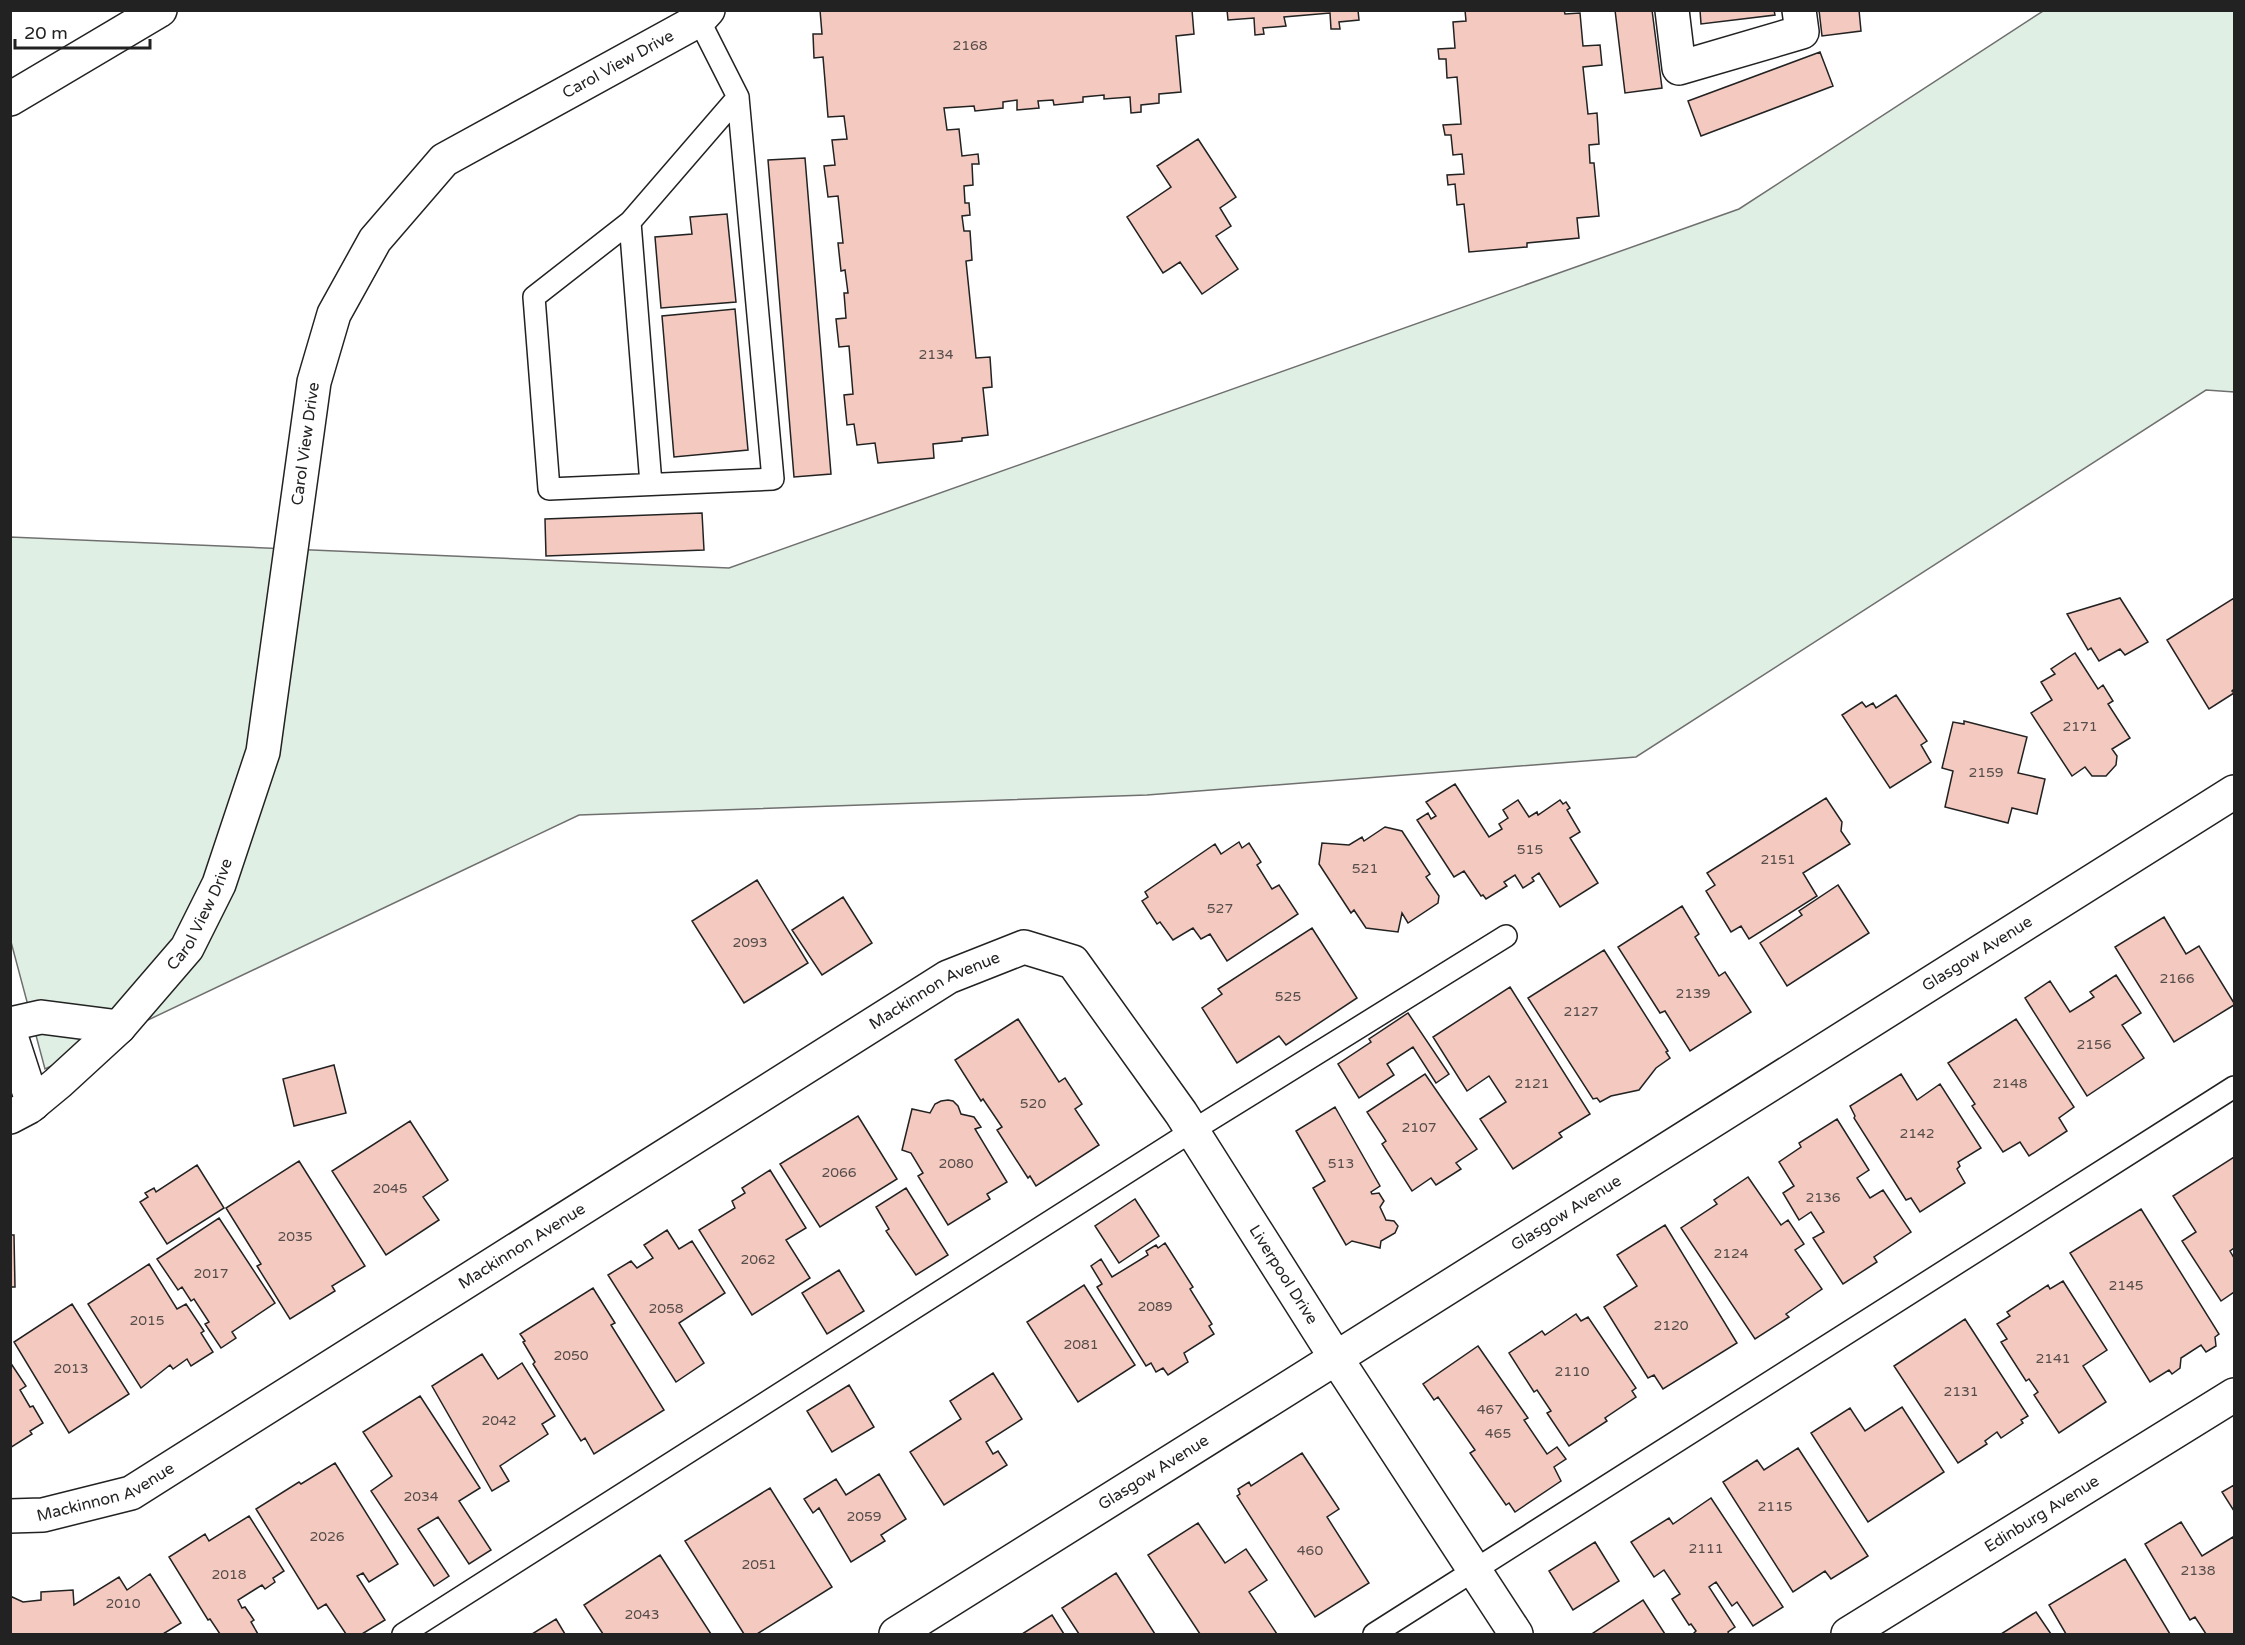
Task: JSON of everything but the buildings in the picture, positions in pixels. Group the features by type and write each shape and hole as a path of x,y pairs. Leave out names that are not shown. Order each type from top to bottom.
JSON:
{"main road":[{"path":"10,99 160,10"},
{"path":"1672,10 1679,68 1802,32 1799,10"},
{"name":"Carol View Drive","path":"22,1110 118,1027 187,948 219,884 260,763 265,740 314,382 334,314 375,240 444,160 703,16"},
{"name":"Glasgow Avenue","path":"896,1635 2235,792"},
{"name":"Liverpool Drive","path":"1024,947 1074,962 1192,1131 1336,1359 1516,1635"},
{"name":"Mackinnon Avenue","path":"10,1516 43,1515 131,1492 948,977 1024,947"},
{"path":"10,1024 41,1017 118,1027"},
{"path":"10,1034 22,1110"},
{"name":"Edinburg Avenue","path":"1848,1635 2235,1395"}],"lane":[{"path":"703,16 738,97 773,478 549,489 534,297 630,222 738,97"},
{"path":"630,222 651,484"},
{"path":"403,1635 1192,1131 1506,936"},
{"path":"1374,1635 2235,1087"}],"green space":[{"path":"2043,11 2234,11 2234,392 2206,390 1636,757 1147,795 579,815 45,1069 11,942 10,537 729,568 1739,209"}]}
